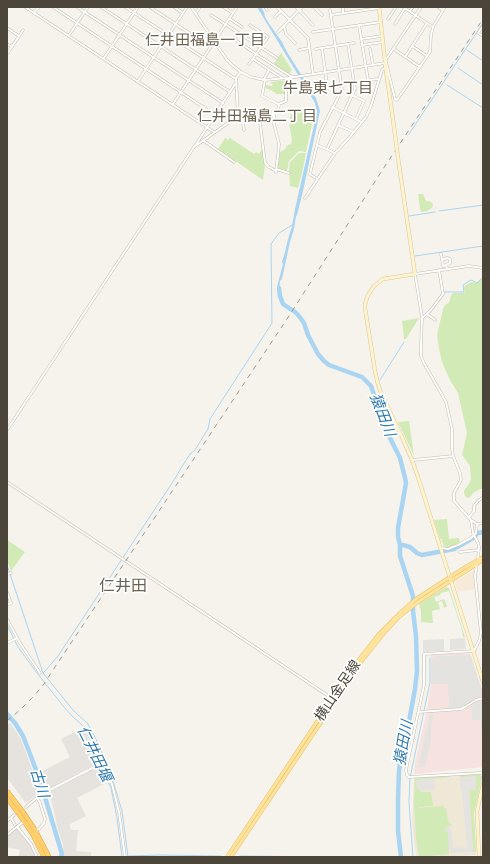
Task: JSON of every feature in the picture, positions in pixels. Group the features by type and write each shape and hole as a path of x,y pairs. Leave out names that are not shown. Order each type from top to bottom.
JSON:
{"highway":[{"path":"7,791 21,813 44,857"},
{"path":"7,798 35,830 49,857"}],"main road":[{"name":"横山金足線","path":"451,579 483,557"},
{"name":"横山金足線","path":"227,857 354,666 372,642 390,622 417,601 483,560"},
{"name":"横山金足線","path":"231,857 364,658 391,625 411,606"}],"street":[{"path":"34,13 39,7"},
{"path":"53,7 215,115"},
{"path":"77,7 223,103"},
{"path":"69,36 88,7"},
{"path":"101,7 230,92"},
{"path":"125,7 236,79"},
{"path":"104,58 138,7"},
{"path":"150,7 210,47"},
{"path":"174,7 183,13"},
{"path":"138,81 187,7"},
{"path":"191,7 227,60 241,72 251,77 264,80 288,78 385,62 421,7"},
{"path":"196,13 200,7"},
{"path":"223,7 233,13"},
{"path":"173,104 237,7"},
{"path":"277,7 308,38 313,74"},
{"path":"296,7 313,24"},
{"path":"278,32 302,7"},
{"path":"314,7 322,15"},
{"path":"343,7 343,13"},
{"path":"356,7 356,12"},
{"path":"388,19 396,7"},
{"path":"410,11 413,7"},
{"path":"438,7 443,10"},
{"path":"385,62 387,63 395,99 397,100 430,52 433,27 445,7"},
{"path":"28,8 215,132"},
{"path":"331,15 379,8 385,68 422,318 421,356 446,402 452,429 453,456 461,477 461,480 454,493 454,501 470,519 477,524 483,523"},
{"path":"395,24 404,8 433,27"},
{"path":"318,179 310,174 320,132 342,90 330,10"},
{"path":"275,17 280,11"},
{"path":"211,15 277,58"},
{"path":"230,19 242,26"},
{"path":"313,32 381,22"},
{"path":"405,57 427,23"},
{"path":"249,64 268,37 250,25"},
{"path":"358,25 368,80 380,79"},
{"path":"284,26 286,34 295,43"},
{"path":"483,26 478,33 483,36"},
{"path":"7,28 19,36"},
{"path":"7,54 23,30"},
{"path":"238,33 234,39 294,77"},
{"path":"361,39 382,36"},
{"path":"362,46 383,42"},
{"path":"316,49 354,43"},
{"path":"7,44 12,47"},
{"path":"327,150 355,89 348,44"},
{"path":"412,46 427,56"},
{"path":"299,50 309,48"},
{"path":"317,86 328,85 322,48"},
{"path":"370,49 373,65"},
{"path":"394,49 420,67"},
{"path":"252,59 282,78"},
{"path":"306,198 335,153 366,117 382,70 385,68"},
{"path":"270,70 264,80 262,96 279,104 286,101 288,78"},
{"path":"238,116 236,78 241,72"},
{"path":"7,430 236,83"},
{"path":"352,95 364,101 356,120"},
{"path":"238,116 242,118 259,114 274,113 278,111 279,104"},
{"path":"332,108 362,122"},
{"path":"274,113 274,124 279,144 276,171"},
{"path":"259,114 265,163 276,171 289,173"},
{"path":"194,147 238,116"},
{"path":"242,118 244,130"},
{"path":"338,125 353,132"},
{"path":"204,141 234,162"},
{"path":"317,144 335,153"},
{"path":"441,254 443,266 446,265 447,269"},
{"path":"442,260 447,258 450,259 450,263 446,265"},
{"path":"483,268 469,266 383,279 374,286 368,295 365,304 378,384 412,460 483,682"},
{"path":"422,318 436,305 440,296 443,294 439,270"},
{"path":"427,314 435,320"},
{"path":"412,460 453,456"},
{"path":"7,482 333,698"},
{"path":"474,650 482,633 476,576 478,543 473,533 470,519 474,511 474,506 482,498"},
{"path":"442,550 458,546 474,536 476,533 477,524"},
{"path":"460,552 478,550"},
{"path":"7,592 11,603 7,605"},
{"path":"7,619 17,638 40,673"},
{"path":"7,643 17,638"},
{"path":"474,650 424,654 424,685 406,770 407,775 410,777 483,774"},
{"path":"418,712 461,709 476,700 483,698"},
{"path":"26,807 36,797 102,763 112,784 119,812 125,857"},
{"path":"479,857 477,811 483,784"},
{"path":"35,830 39,829 44,823 45,818 40,803 36,797"},
{"path":"7,821 14,815"},
{"path":"11,818 15,825"},
{"path":"7,835 24,821"},
{"path":"18,828 31,844 37,857"}],"shaded area":[{"path":"475,570 475,589 458,592 455,584 456,581"},
{"path":"465,638 466,649 450,650 450,639"},
{"path":"444,639 444,651 423,652 423,640"},
{"path":"470,653 483,693 483,767 414,774 431,684 431,655"},
{"path":"438,656 471,656 483,696 474,699 464,707 449,709 448,684 431,684 432,658"},
{"path":"477,702 483,702 483,742 481,720 472,720 471,707"},
{"path":"430,714 434,715 431,727 431,741 425,766 418,767"},
{"path":"10,723 21,739 40,792 26,803 7,778 7,725"},
{"path":"83,729 95,752 98,763 47,790 40,772 70,757 61,739"},
{"path":"99,766 106,783 77,798 86,816 70,824 71,830 78,830 76,851 91,852 91,857 64,857 63,845 49,792"},
{"path":"460,774 482,777 474,813 476,855 416,857 412,822 414,778"},
{"path":"476,776 476,790 469,790 473,852 450,853 448,832 445,828 449,827 452,831 453,848 467,847 462,790 460,790 460,777"},
{"path":"434,778 435,790 420,791 417,787 417,780"},
{"path":"17,828 30,845 36,857 18,857 20,850 7,847 7,836"}],"green space":[{"path":"281,53 292,70 289,74 274,64"},
{"path":"287,80 284,94 276,94 275,92 265,88 265,85 272,86 273,84 270,83 271,82"},
{"path":"314,110 306,152 299,151 289,161 287,171 277,168 280,152 286,148 286,146 291,144 292,140 289,123 291,114"},
{"path":"225,138 228,140 230,138 254,154 256,152 259,154 262,149 265,165 263,180 218,149"},
{"path":"299,153 306,153 298,188 290,186 289,169 290,162"},
{"path":"418,194 423,194 426,201 432,202 432,208 421,212"},
{"path":"483,278 483,489 480,489 467,498 464,492 471,479 470,466 462,455 467,433 458,393 442,362 437,335 443,309 445,305 449,303 451,295 453,293 464,293 465,286 471,282 477,283"},
{"path":"419,318 406,339 404,339 402,321"},
{"path":"409,421 414,456 398,422"},
{"path":"447,519 449,539 459,538 460,543 447,548 441,540 444,539 440,539 434,520"},
{"path":"7,540 25,552 11,571 7,560"},
{"path":"446,587 449,588 465,637 463,637 449,591 434,597 436,602 444,599 447,606 444,608 442,601 438,602 440,609 432,611 433,623 421,622 421,611 419,604"},
{"path":"460,774 480,774 482,777 474,813 476,852 473,852 469,790 476,777 460,777"},
{"path":"450,775 450,777 417,780 420,792 431,792 433,806 418,808 444,806 444,808 446,808 448,821 452,825 445,828 448,832 449,854 419,857 414,804 415,778"}],"water":[{"path":"257,7 261,7 265,17 316,98 320,111 303,191 282,279 280,281 280,296 277,287 283,264 282,262 292,226 317,112 315,103"}],"waterway":[{"path":"409,134 483,23"},
{"path":"467,50 483,61"},
{"path":"458,68 483,85"},
{"path":"447,85 483,108"},
{"path":"439,211 483,205"},
{"path":"409,216 435,212"},
{"path":"43,673 58,656 190,454 195,450 208,429 210,419 272,323 271,244 279,233 292,225"},
{"path":"415,256 483,246"},
{"path":"443,292 464,292 463,285 471,280 477,283 483,277"},
{"name":"猿田川","path":"279,288 283,304 299,316 304,323 308,335 318,354 324,361 329,365 362,377 371,386 386,430 400,458 405,478 406,483 398,528 398,537 400,556 413,596 417,671 415,689 399,771 398,831 401,857"},
{"path":"380,380 404,342"},
{"path":"400,545 410,547 422,555 454,549 473,538 478,533 483,532"},
{"path":"7,565 43,673 73,710 88,724 98,743 113,781 122,811 128,857"},
{"name":"仁井田堰","path":"7,625 18,647 37,673 64,707 85,729 111,788 117,818 122,857"},
{"path":"413,857 409,802 410,778 430,682 430,658"},
{"name":"古川","path":"7,714 23,736 32,759 62,854 61,857"},
{"path":"128,856 221,856"},
{"path":"240,856 337,857"}],"railway":[{"path":"7,721 20,710 44,684 289,316 385,166 483,19"}],"district":[{"name":"仁井田福島一丁目","path":"205,41"},
{"name":"牛島東七丁目","path":"328,89"},
{"name":"仁井田福島二丁目","path":"257,117"},
{"name":"仁井田","path":"123,587"}]}
